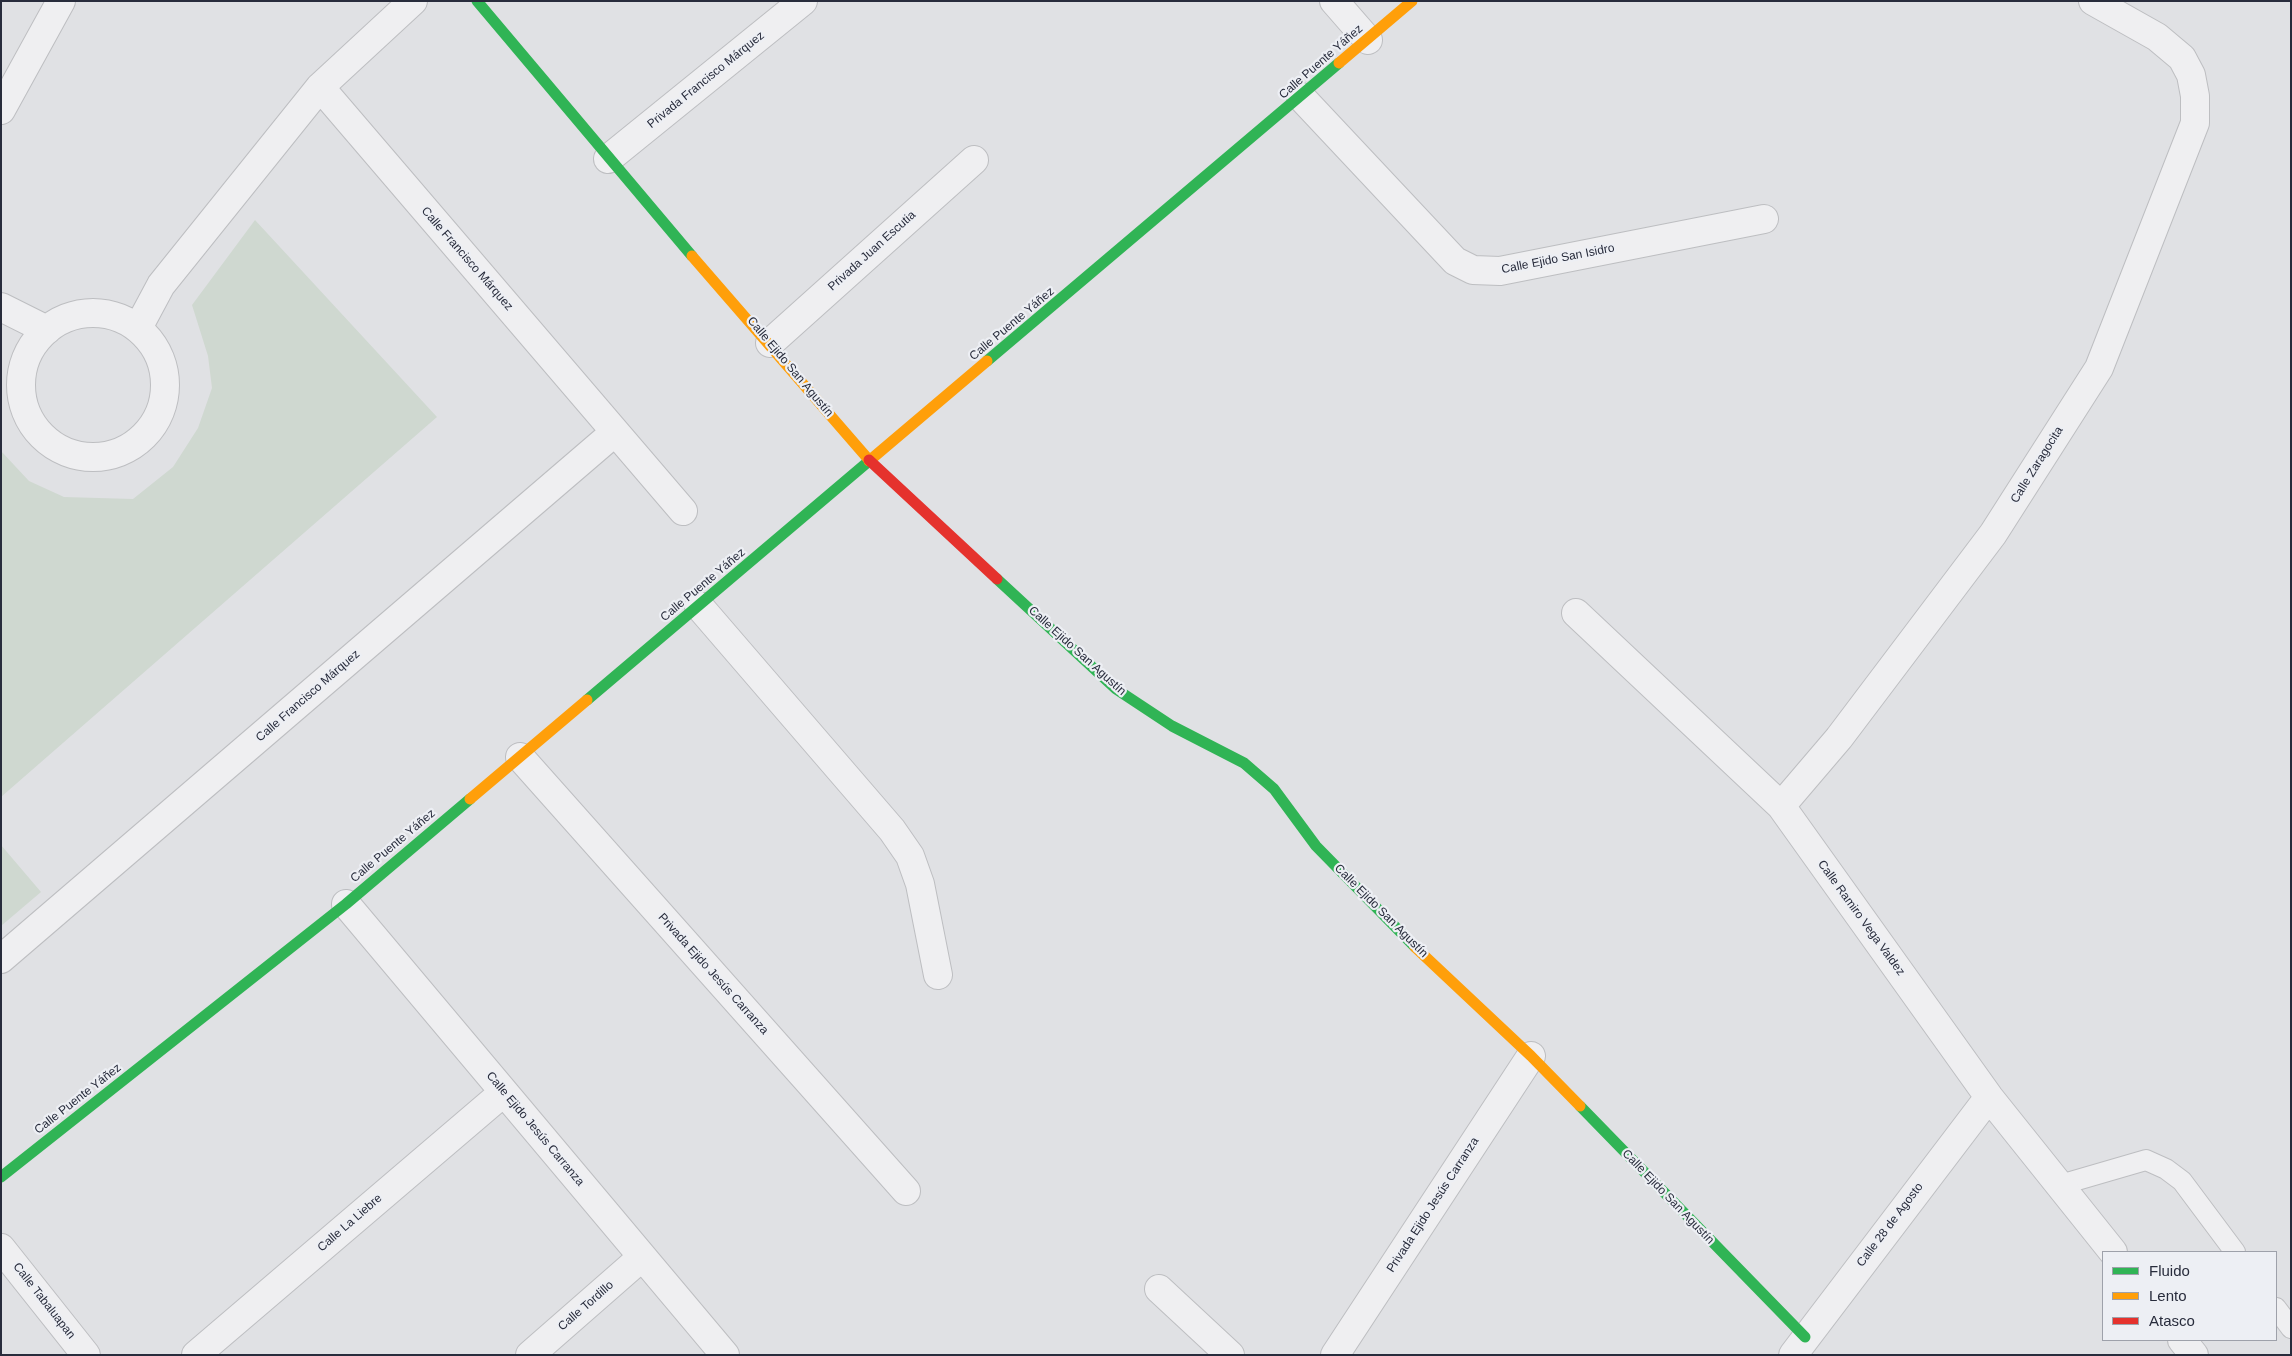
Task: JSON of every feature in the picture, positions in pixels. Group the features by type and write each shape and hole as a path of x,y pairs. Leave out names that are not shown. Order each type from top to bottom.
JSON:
{"street":[{"path":"1,110 61,1"},
{"path":"138,328 161,285 320,87 413,1"},
{"name":"Calle Ejido San Agustín","path":"477,1 608,159 770,343 870,462 1116,688 1172,726 1244,763 1274,789 1316,846 1403,935 1531,1056 1799,1346"},
{"name":"Privada Francisco Márquez","path":"608,159 803,1"},
{"path":"1334,1 1368,40"},
{"name":"Calle Puente Yáñez","path":"1,1177 346,904 1301,97 1412,1"},
{"name":"Calle Zaragocita","path":"1781,806 1839,738 1993,534 2099,368 2196,122 2191,75 2182,58 2157,37 2093,1"},
{"name":"Calle Francisco Márquez","path":"320,87 684,511"},
{"name":"Calle Ejido San Isidro","path":"1301,97 1455,261 1473,270 1500,271 1764,219"},
{"name":"Privada Juan Escutia","path":"770,343 974,160"},
{"path":"1,307 47,330"},
{"path":"92,313 116,316 138,328 154,346 164,368 165,392 154,423 144,436 126,450 103,457 80,456 58,449 40,434 11,387 23,369 32,347 47,330 68,317 92,313"},
{"name":"Calle Francisco Márquez","path":"1,959 615,432"},
{"path":"699,606 892,830 910,856 920,884 938,975"},
{"name":"Calle Ramiro Vega Valdez","path":"1576,613 1781,806 1989,1097 2112,1251"},
{"name":"Privada Ejido Jesús Carranza","path":"520,757 906,1191"},
{"name":"Calle Ejido Jesús Carranza","path":"346,904 725,1355"},
{"name":"Privada Ejido Jesús Carranza","path":"1335,1355 1531,1056"},
{"name":"Calle La Liebre","path":"196,1355 504,1092"},
{"name":"Calle 28 de Agosto","path":"1799,1346 1989,1097"},
{"name":"Calle Tabaluapan","path":"1,1248 86,1355"},
{"name":"Calle Tordillo","path":"530,1355 642,1257"},
{"path":"1159,1289 1230,1355"},
{"path":"2183,1341 2194,1355"}],"lane":[{"path":"2060,1184 2146,1160 2166,1169 2182,1181 2234,1251"},
{"path":"2277,1309 2291,1328"}],"shaded area":[{"path":"255,220 437,417 1,797 1,451 29,481 64,497 133,499 173,467 198,428 212,388 208,356 192,305"},
{"path":"1,845 41,892 1,926"}],"traffic: fast":[{"path":"477,1 692,256"},
{"path":"987,361 1339,63"},
{"path":"587,700 869,461"},
{"path":"997,579 1116,689 1172,726 1244,763 1274,789 1316,846 1415,947"},
{"path":"1,1177 346,904 470,799"},
{"path":"1580,1106 1805,1337"}],"traffic: slow":[{"path":"1339,63 1412,1"},
{"path":"692,256 869,460"},
{"path":"869,461 987,361"},
{"path":"470,799 587,700"},
{"path":"1415,947 1531,1056 1580,1106"}],"traffic: jam":[{"path":"869,460 997,579"}]}
